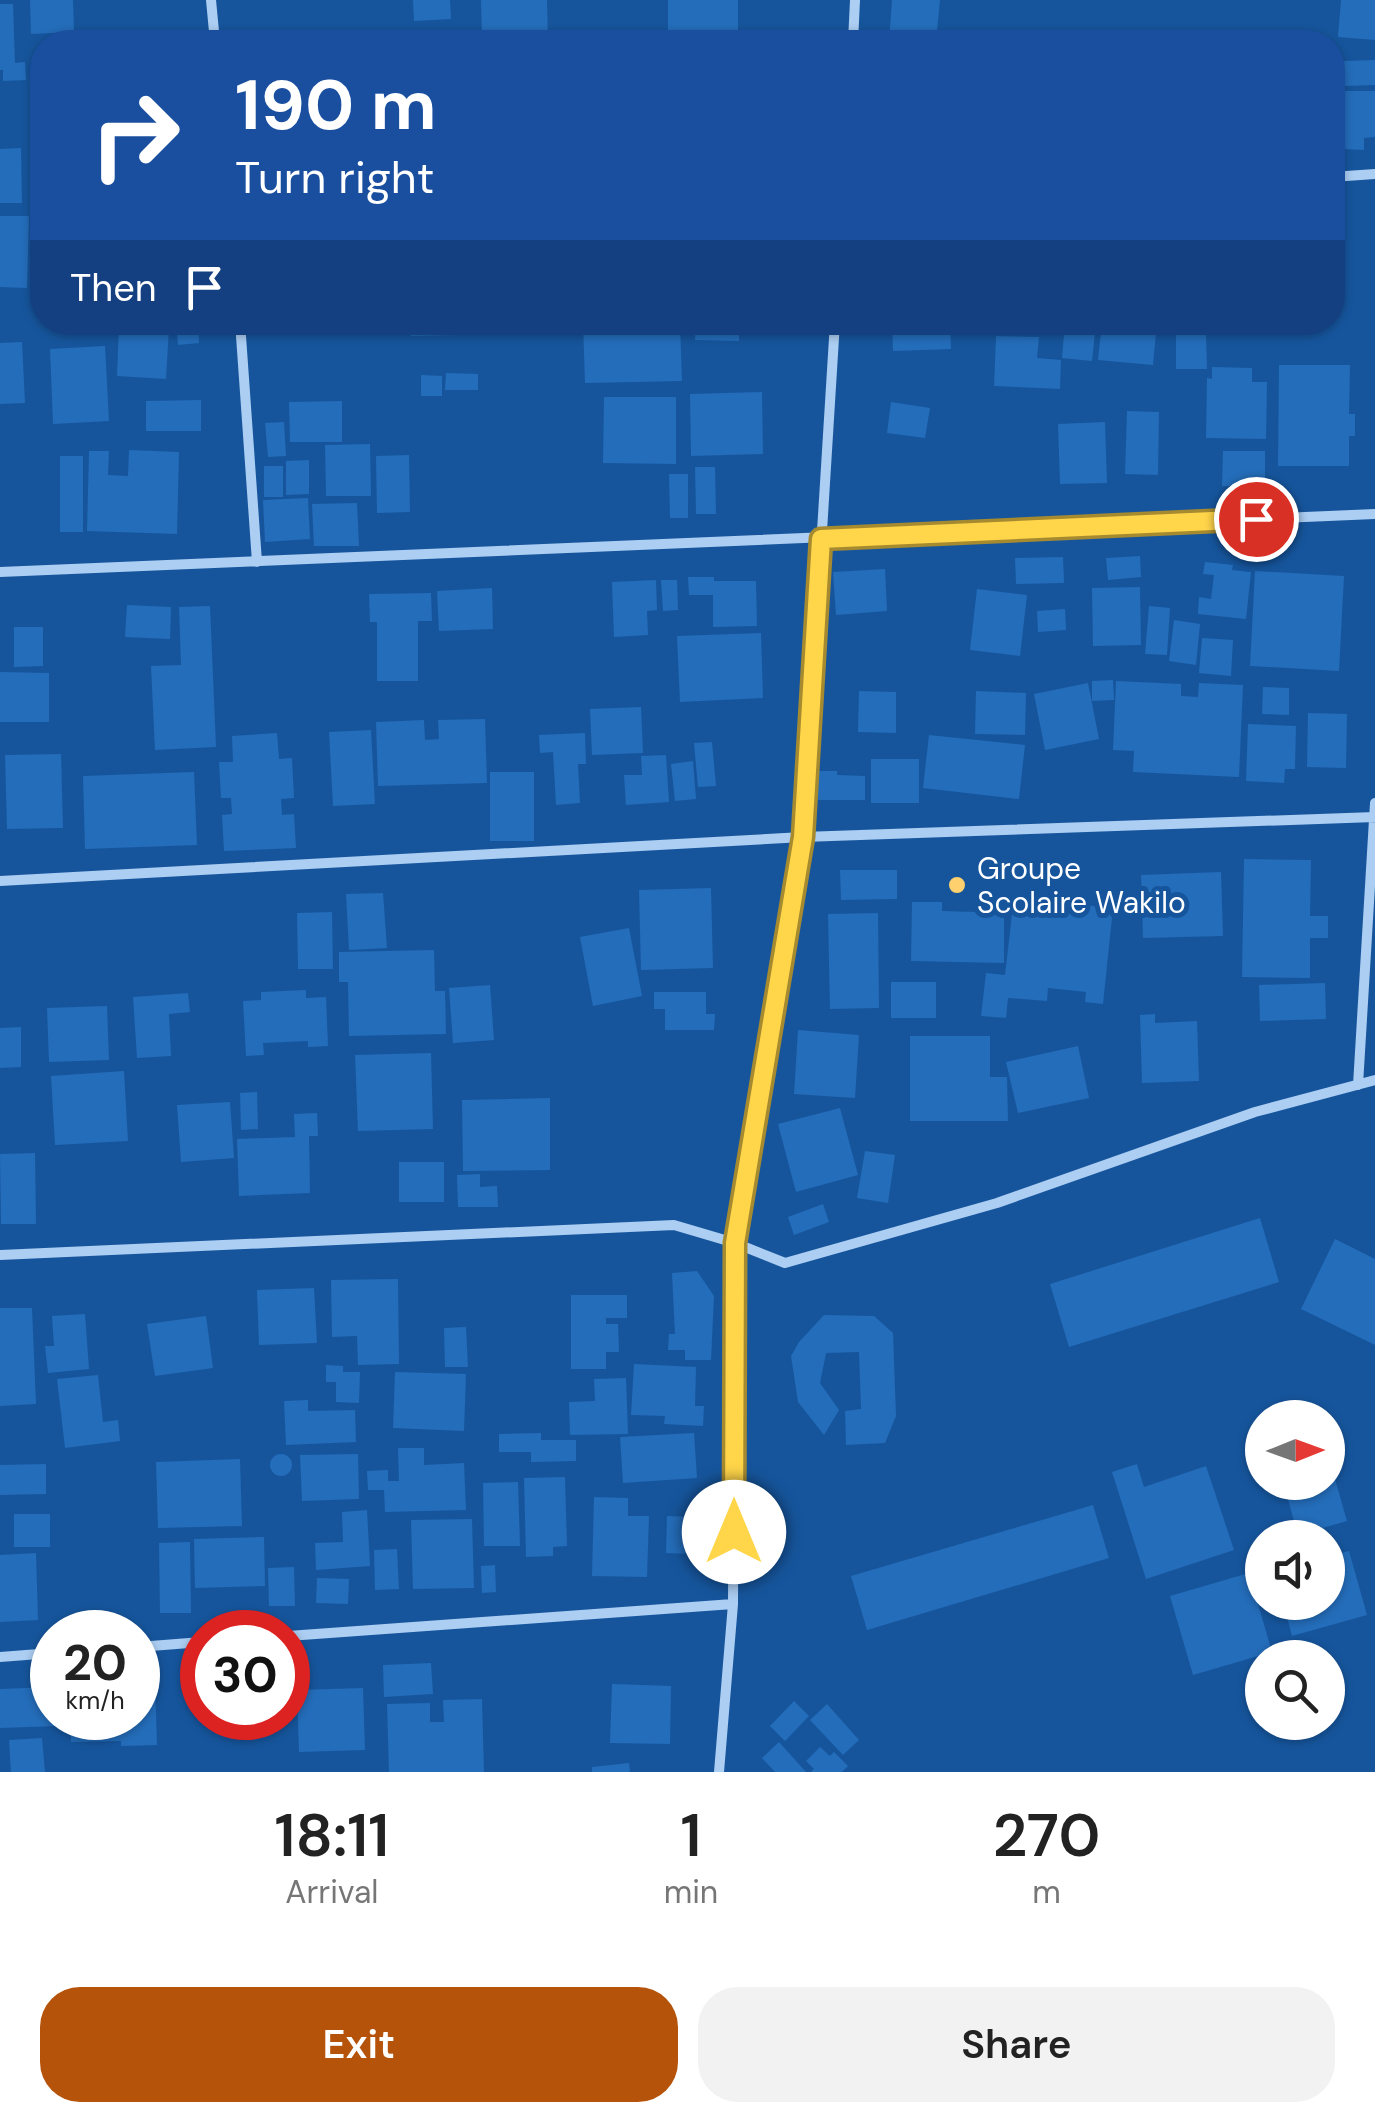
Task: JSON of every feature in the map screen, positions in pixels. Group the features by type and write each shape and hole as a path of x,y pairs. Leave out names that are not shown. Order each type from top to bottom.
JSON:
{"street":[{"path":"211,0 214,30"},
{"path":"854,30 856,0"},
{"path":"1345,176 1375,174"},
{"path":"241,335 257,562"},
{"path":"719,1772 733,1604 735,1243 803,837 834,335"},
{"path":"0,572 1375,514"},
{"path":"1358,1086 1375,802"},
{"path":"0,881 803,837 1374,817"},
{"path":"0,1256 674,1225 735,1243 785,1264 997,1203 1255,1112 1375,1080"},
{"path":"310,1634 733,1604"},
{"path":"0,1657 30,1655"}],"building":[{"path":"30,0 73,0 74,30 31,30"},
{"path":"413,0 450,0 451,19 414,21"},
{"path":"481,0 547,0 548,30 482,30"},
{"path":"668,0 738,0 738,30 668,30"},
{"path":"892,0 940,0 937,30 890,30"},
{"path":"1341,0 1375,0 1375,40 1345,38 1345,30 1339,30"},
{"path":"0,4 13,4 15,63 25,62 26,80 3,81"},
{"path":"1375,60 1375,85 1345,86 1345,61"},
{"path":"1345,91 1375,91 1375,137 1364,138 1364,150 1345,149"},
{"path":"21,148 22,203 0,203 0,149"},
{"path":"0,216 29,216 27,288 0,287"},
{"path":"119,335 169,335 166,379 117,376"},
{"path":"177,335 199,335 199,343 178,345"},
{"path":"583,335 680,335 682,381 585,383"},
{"path":"695,335 739,335 739,341 695,340"},
{"path":"892,335 950,335 951,349 893,351"},
{"path":"1064,335 1095,335 1092,361 1062,358"},
{"path":"1101,335 1156,335 1153,365 1098,360"},
{"path":"1176,335 1206,335 1207,369 1176,369"},
{"path":"996,336 1039,337 1037,358 1061,360 1060,389 994,386"},
{"path":"22,342 25,403 0,404 0,343"},
{"path":"105,346 109,421 53,424 50,349"},
{"path":"1279,365 1350,365 1349,414 1355,414 1355,436 1349,436 1349,466 1278,466"},
{"path":"1212,367 1252,368 1252,382 1267,382 1266,439 1206,438 1207,378 1212,379"},
{"path":"446,373 478,374 478,390 445,390"},
{"path":"421,375 442,376 442,396 421,396"},
{"path":"762,392 763,454 691,456 690,394"},
{"path":"604,397 676,397 676,464 603,463"},
{"path":"201,400 201,431 146,431 146,401"},
{"path":"342,401 342,442 290,442 289,402"},
{"path":"891,402 930,408 925,438 887,433"},
{"path":"1127,411 1159,412 1158,475 1125,474"},
{"path":"284,422 286,456 268,457 265,423"},
{"path":"1105,422 1107,483 1060,484 1058,424"},
{"path":"370,444 371,496 326,496 325,445"},
{"path":"129,450 179,452 177,534 87,531 89,451 109,451 108,475 128,476"},
{"path":"1223,451 1265,451 1265,487 1222,486"},
{"path":"409,455 410,512 377,513 376,456"},
{"path":"60,456 83,456 83,532 60,532"},
{"path":"309,460 309,494 286,495 286,461"},
{"path":"264,466 283,466 283,497 264,497"},
{"path":"695,467 715,467 716,514 696,514"},
{"path":"669,474 688,474 688,518 670,518"},
{"path":"308,498 310,539 265,542 263,500"},
{"path":"357,503 359,546 314,546 312,504"},
{"path":"1140,556 1141,577 1108,580 1106,558"},
{"path":"1063,557 1064,583 1016,584 1015,558"},
{"path":"1205,562 1233,565 1232,570 1251,572 1246,619 1198,614 1199,597 1211,599 1214,575 1203,574"},
{"path":"885,569 887,611 836,615 833,572"},
{"path":"1255,571 1344,576 1339,671 1250,666"},
{"path":"688,577 756,581 757,626 713,627 713,595 689,595"},
{"path":"656,580 657,610 647,611 648,635 614,637 612,582"},
{"path":"661,580 677,580 678,610 663,611"},
{"path":"1140,587 1141,645 1093,646 1092,588"},
{"path":"492,588 493,629 439,631 437,591"},
{"path":"977,589 1027,595 1020,656 970,650"},
{"path":"431,593 432,621 418,621 418,681 377,681 377,622 370,622 369,594"},
{"path":"127,605 171,607 170,639 125,637"},
{"path":"210,606 216,747 155,750 151,666 181,665 179,607"},
{"path":"1149,606 1170,608 1167,655 1145,654"},
{"path":"1065,609 1066,630 1038,632 1037,611"},
{"path":"1174,620 1200,624 1196,665 1169,661"},
{"path":"14,627 43,627 43,666 14,667"},
{"path":"761,633 763,698 680,702 677,636"},
{"path":"1202,638 1233,640 1231,676 1199,673"},
{"path":"0,672 49,673 49,722 0,722"},
{"path":"1113,680 1114,700 1092,701 1092,681"},
{"path":"1116,681 1181,684 1181,696 1198,697 1199,683 1243,685 1239,777 1133,772 1134,751 1113,750"},
{"path":"1088,683 1099,739 1045,750 1034,694"},
{"path":"1263,687 1289,688 1289,715 1262,714"},
{"path":"859,691 896,692 896,733 858,732"},
{"path":"976,691 1026,693 1025,735 975,734"},
{"path":"641,707 643,753 592,755 590,709"},
{"path":"1308,713 1347,714 1346,768 1307,767"},
{"path":"485,719 487,783 378,786 376,722 424,720 425,740 439,739 438,720"},
{"path":"1248,724 1296,726 1295,769 1285,769 1284,783 1246,781"},
{"path":"371,730 375,804 333,806 329,732"},
{"path":"277,733 279,759 292,758 294,798 281,799 282,815 294,814 296,848 224,851 222,815 232,814 231,798 221,798 219,762 233,762 232,736"},
{"path":"585,733 586,764 578,764 580,803 556,805 553,752 540,753 539,735"},
{"path":"929,735 1025,745 1019,799 923,788"},
{"path":"712,742 716,786 698,787 694,743"},
{"path":"61,754 63,828 7,829 5,755"},
{"path":"666,755 669,802 626,805 624,775 642,775 641,756"},
{"path":"871,759 919,759 919,803 871,803"},
{"path":"693,761 696,799 675,801 671,764"},
{"path":"818,771 865,776 865,800 818,800"},
{"path":"194,772 197,845 85,849 83,776"},
{"path":"490,772 534,772 534,841 490,841"},
{"path":"1244,859 1311,860 1310,916 1328,916 1328,938 1310,938 1310,978 1242,977"},
{"path":"840,870 897,870 897,899 841,900"},
{"path":"1221,872 1223,936 1143,938 1141,875"},
{"path":"711,888 713,968 641,970 639,890"},
{"path":"383,893 387,948 349,950 346,894"},
{"path":"1014,897 1113,908 1103,1004 1085,1002 1086,992 1048,988 1047,1001 1008,998 1006,1018 981,1016 986,973 1005,975"},
{"path":"912,902 942,902 942,911 975,912 975,903 1004,903 1004,963 911,961"},
{"path":"332,912 333,969 298,969 297,913"},
{"path":"878,913 879,1008 830,1009 828,914"},
{"path":"629,928 642,996 593,1006 580,937"},
{"path":"434,950 435,991 445,991 446,1034 349,1036 348,982 339,982 339,952"},
{"path":"891,982 936,982 936,1018 891,1018"},
{"path":"1325,983 1326,1019 1260,1021 1259,985"},
{"path":"490,985 494,1040 453,1043 449,988"},
{"path":"306,990 306,998 326,997 328,1046 308,1047 308,1041 263,1043 264,1055 246,1056 243,1001 261,1000 261,992"},
{"path":"654,992 706,992 706,1014 715,1014 714,1030 665,1030 665,1009 654,1009"},
{"path":"188,993 190,1012 169,1014 171,1056 137,1058 133,997"},
{"path":"107,1006 109,1060 49,1062 47,1008"},
{"path":"1155,1014 1155,1023 1197,1021 1199,1081 1142,1083 1140,1015"},
{"path":"21,1027 21,1067 0,1068 0,1028"},
{"path":"798,1030 859,1035 855,1098 794,1094"},
{"path":"910,1036 990,1036 990,1077 1007,1077 1008,1121 910,1121"},
{"path":"1078,1046 1089,1098 1018,1113 1006,1062"},
{"path":"431,1053 433,1129 358,1131 355,1055"},
{"path":"124,1071 128,1141 55,1145 51,1076"},
{"path":"257,1092 258,1129 241,1130 240,1093"},
{"path":"550,1098 550,1170 463,1171 462,1100"},
{"path":"230,1102 234,1158 181,1162 177,1105"},
{"path":"840,1108 858,1175 796,1192 778,1124"},
{"path":"317,1113 318,1136 309,1136 310,1193 239,1196 237,1139 295,1137 294,1114"},
{"path":"865,1151 895,1155 888,1203 857,1198"},
{"path":"35,1153 36,1224 1,1224 0,1154"},
{"path":"399,1162 444,1162 444,1202 399,1202"},
{"path":"480,1174 480,1187 497,1186 498,1207 458,1207 457,1175"},
{"path":"823,1204 829,1222 794,1235 788,1217"},
{"path":"1260,1218 1279,1282 1069,1347 1050,1284"},
{"path":"1335,1239 1375,1259 1375,1345 1301,1309"},
{"path":"697,1271 714,1296 711,1360 685,1360 685,1350 668,1350 669,1334 675,1334 672,1273"},
{"path":"398,1279 399,1364 358,1365 357,1336 332,1337 331,1280"},
{"path":"314,1288 317,1343 259,1345 257,1290"},
{"path":"571,1295 627,1295 627,1318 606,1318 606,1324 618,1324 619,1352 606,1352 606,1369 571,1369"},
{"path":"0,1308 32,1308 36,1404 0,1406"},
{"path":"85,1314 89,1369 48,1373 45,1346 54,1346 52,1316"},
{"path":"824,1315 874,1316 893,1333 896,1416 885,1443 846,1445 845,1411 861,1409 859,1352 826,1353 820,1383 839,1410 824,1435 798,1402 791,1356"},
{"path":"206,1316 213,1368 155,1376 147,1324"},
{"path":"466,1327 468,1367 445,1367 444,1328"},
{"path":"634,1364 696,1367 695,1406 704,1406 703,1426 664,1424 665,1416 631,1415"},
{"path":"326,1365 343,1366 343,1372 360,1372 359,1403 336,1402 336,1382 326,1382"},
{"path":"395,1372 466,1374 464,1431 393,1428"},
{"path":"98,1375 103,1422 118,1420 120,1441 65,1448 57,1379"},
{"path":"626,1378 628,1434 570,1435 569,1402 595,1401 594,1379"},
{"path":"308,1400 308,1411 355,1410 356,1442 286,1445 284,1401"},
{"path":"541,1433 541,1440 576,1440 576,1461 531,1462 531,1452 499,1452 499,1434"},
{"path":"694,1433 697,1478 623,1483 620,1437"},
{"path":"398,1448 424,1448 424,1465 464,1463 466,1510 385,1512 384,1490 368,1490 367,1471 388,1470 388,1481 399,1481"},
{"path":"277,1454 285,1454 292,1465 285,1476 277,1476 270,1469 270,1461"},
{"path":"358,1454 359,1499 302,1501 300,1455"},
{"path":"240,1459 242,1526 158,1528 156,1462"},
{"path":"46,1464 46,1494 0,1495 0,1465"},
{"path":"1137,1464 1144,1487 1206,1466 1234,1550 1146,1579 1112,1472"},
{"path":"565,1477 567,1546 553,1547 553,1556 526,1557 524,1478"},
{"path":"518,1482 520,1546 484,1546 483,1483"},
{"path":"594,1497 628,1498 628,1516 649,1516 647,1577 592,1576"},
{"path":"1288,1500 1341,1500 1347,1521 1345,1520 1294,1520"},
{"path":"1093,1505 1109,1558 867,1630 851,1576"},
{"path":"367,1510 370,1566 316,1570 315,1543 343,1542 342,1512"},
{"path":"14,1514 50,1514 50,1547 14,1547"},
{"path":"667,1516 692,1517 691,1554 666,1553"},
{"path":"472,1519 474,1588 413,1589 411,1520"},
{"path":"264,1537 265,1586 195,1588 194,1539"},
{"path":"190,1542 191,1610 160,1613 159,1543"},
{"path":"397,1549 399,1589 375,1590 374,1550"},
{"path":"1349,1551 1367,1615 1292,1636 1288,1620 1345,1620 1345,1552"},
{"path":"36,1553 38,1610 30,1610 30,1620 0,1622 0,1555"},
{"path":"495,1565 496,1592 482,1593 481,1566"},
{"path":"294,1567 295,1606 269,1606 268,1568"},
{"path":"1245,1574 1245,1620 1263,1620 1269,1640 1245,1640 1245,1660 1193,1675 1170,1596"},
{"path":"317,1578 349,1579 348,1604 316,1603"},
{"path":"431,1663 433,1694 384,1697 383,1665"},
{"path":"612,1684 671,1686 670,1744 610,1743"},
{"path":"30,1688 30,1727 0,1728 0,1689"},
{"path":"363,1688 365,1750 299,1752 299,1740 310,1740 310,1690"},
{"path":"482,1699 484,1772 389,1772 387,1704 430,1703 430,1722 444,1722 443,1700"},
{"path":"794,1701 809,1716 785,1741 770,1726"},
{"path":"827,1704 859,1740 843,1755 810,1720"},
{"path":"9,1740 42,1740 45,1772 11,1772"},
{"path":"157,1740 157,1745 121,1746 121,1741 71,1742"},
{"path":"779,1742 806,1772 775,1772 762,1758"},
{"path":"820,1747 830,1756 834,1752 848,1766 842,1772 811,1772 814,1769 806,1761"},
{"path":"629,1763 630,1772 592,1772 592,1767"}],"place":[{"name":"Groupe Scolaire Wakilo","path":"957,885"}],"route":[{"path":"734,1532 735,1243 803,837 821,539 1256,519"}]}
